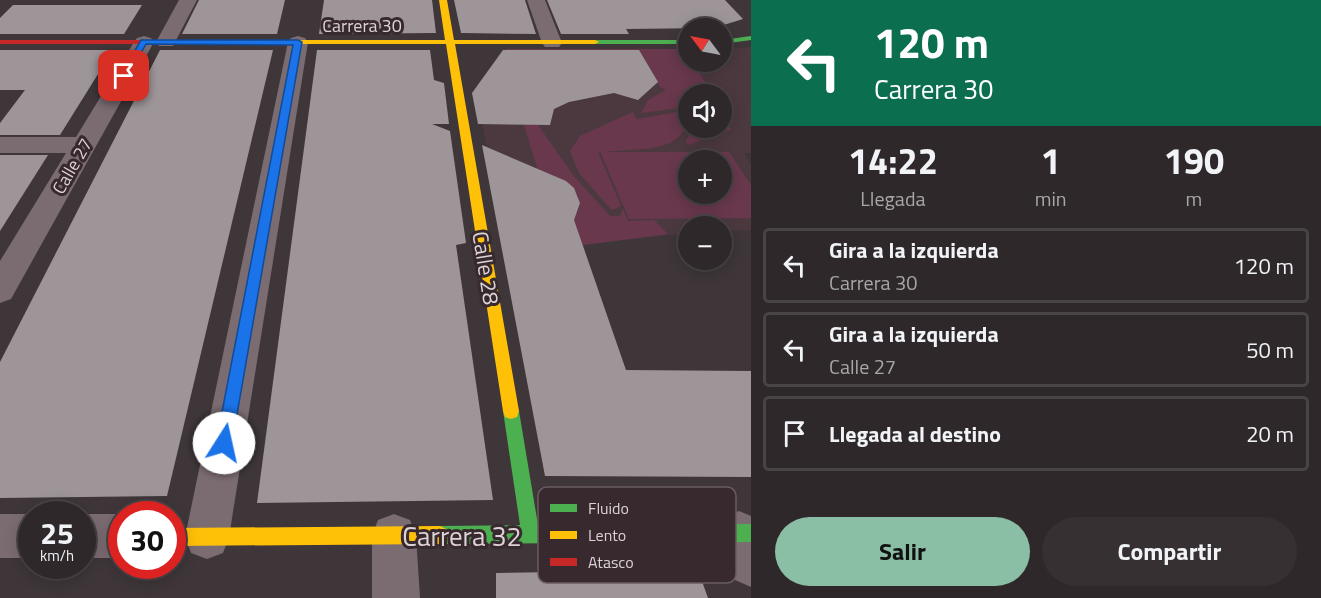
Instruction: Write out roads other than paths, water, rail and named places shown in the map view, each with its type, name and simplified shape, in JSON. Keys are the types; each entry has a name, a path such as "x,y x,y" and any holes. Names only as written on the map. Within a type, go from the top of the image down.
{"street":[{"name":"Calle 27","path":"0,289 84,145 155,42 188,0"},
{"name":"Calle 28","path":"443,0 531,535"},
{"path":"536,0 552,43"},
{"path":"732,41 751,38"},
{"name":"Carrera 30","path":"0,42 678,42"},
{"path":"207,537 298,42"},
{"path":"0,145 84,145"},
{"name":"Carrera 32","path":"186,537 538,535"},
{"path":"0,536 18,536"},
{"path":"394,536 396,598"}]}
